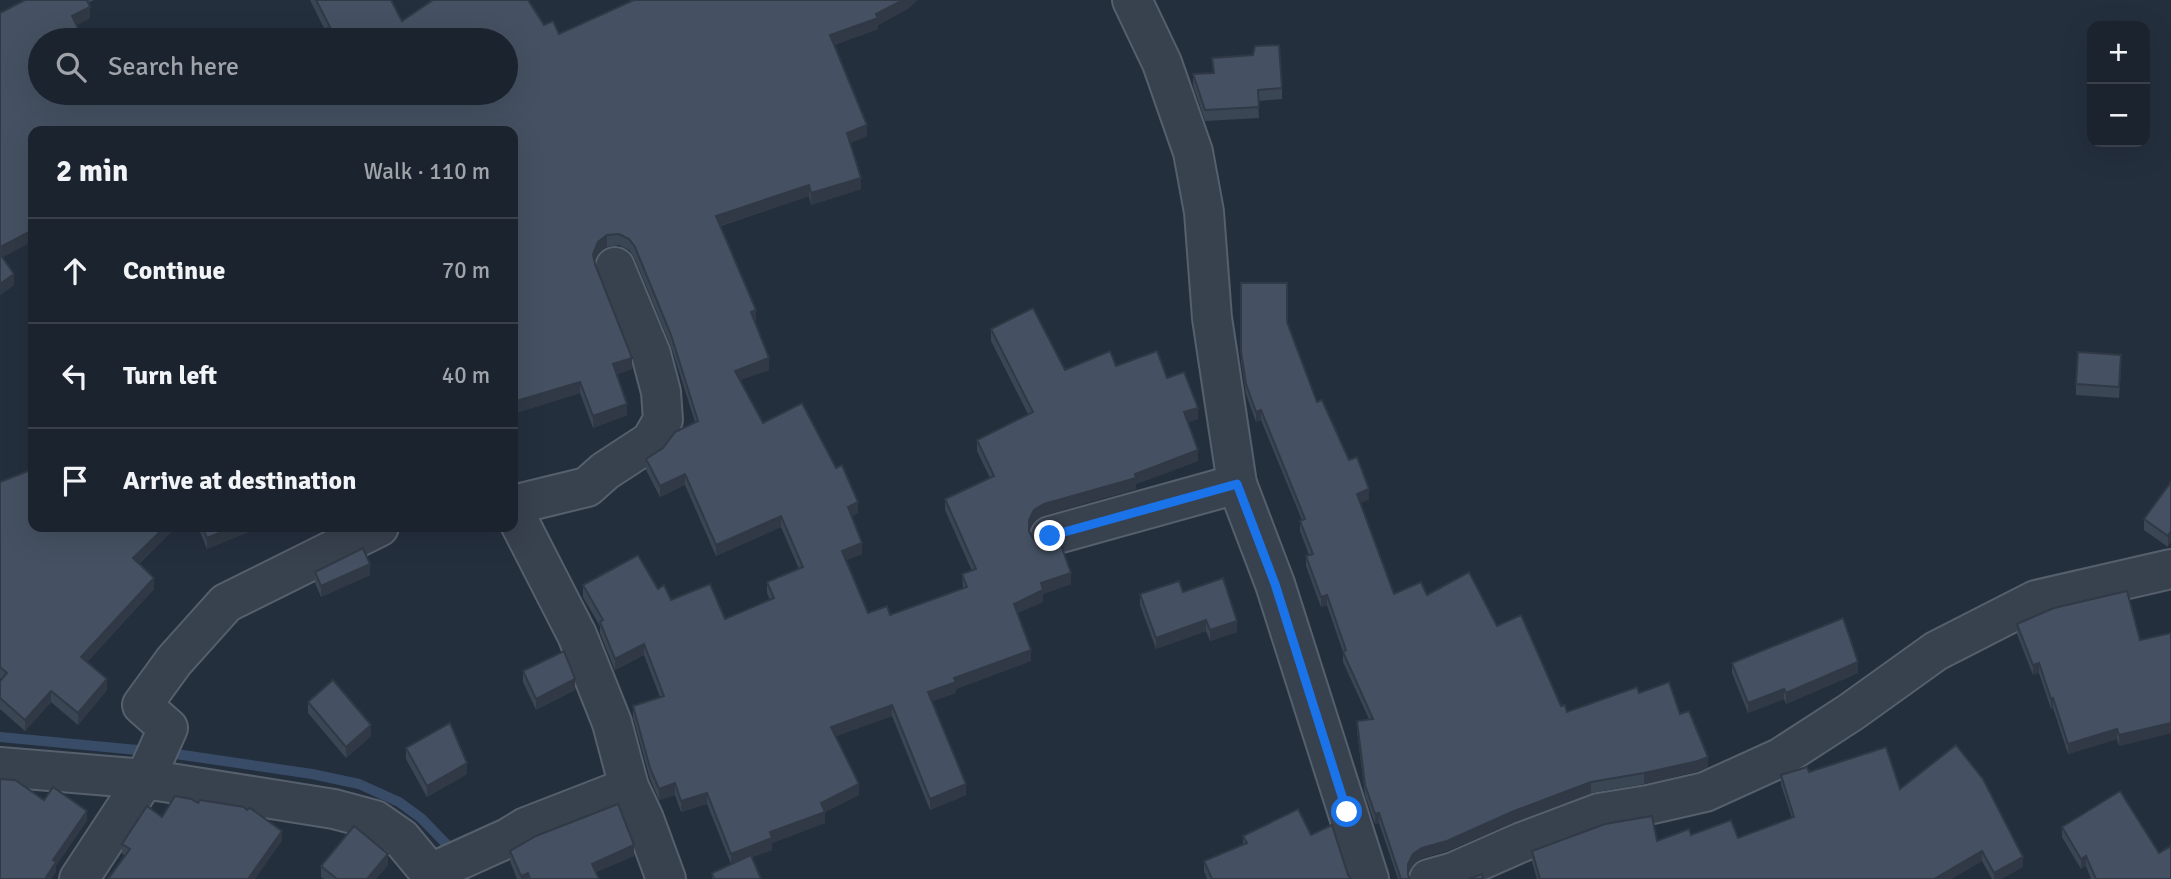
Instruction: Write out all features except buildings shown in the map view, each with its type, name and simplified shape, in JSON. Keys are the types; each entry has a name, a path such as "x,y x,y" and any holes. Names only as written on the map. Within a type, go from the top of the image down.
{"street":[{"path":"1132,0 1162,62 1193,152 1204,212 1212,318 1237,484 1275,584 1369,879"},
{"path":"518,507 587,486 614,464 651,441 663,420 661,392 651,354 615,267"},
{"path":"1050,536 1237,484"},
{"path":"518,518 577,635 611,723 629,787 645,819 666,879"},
{"path":"79,879 146,778 168,728 142,705 174,661 226,603 369,532"},
{"path":"1429,879 1454,872 1522,842 1600,813 1648,806 1705,792 1780,758 1851,712 1936,651 2036,600 2171,569"},
{"path":"0,766 146,778 334,809 375,821 401,838 438,874 526,827 629,787"}],"waterway":[{"path":"0,737 169,753 312,774 359,784 399,802 421,818 456,854"}],"route":[{"path":"1050,536 1237,484 1275,584 1347,812"}]}
